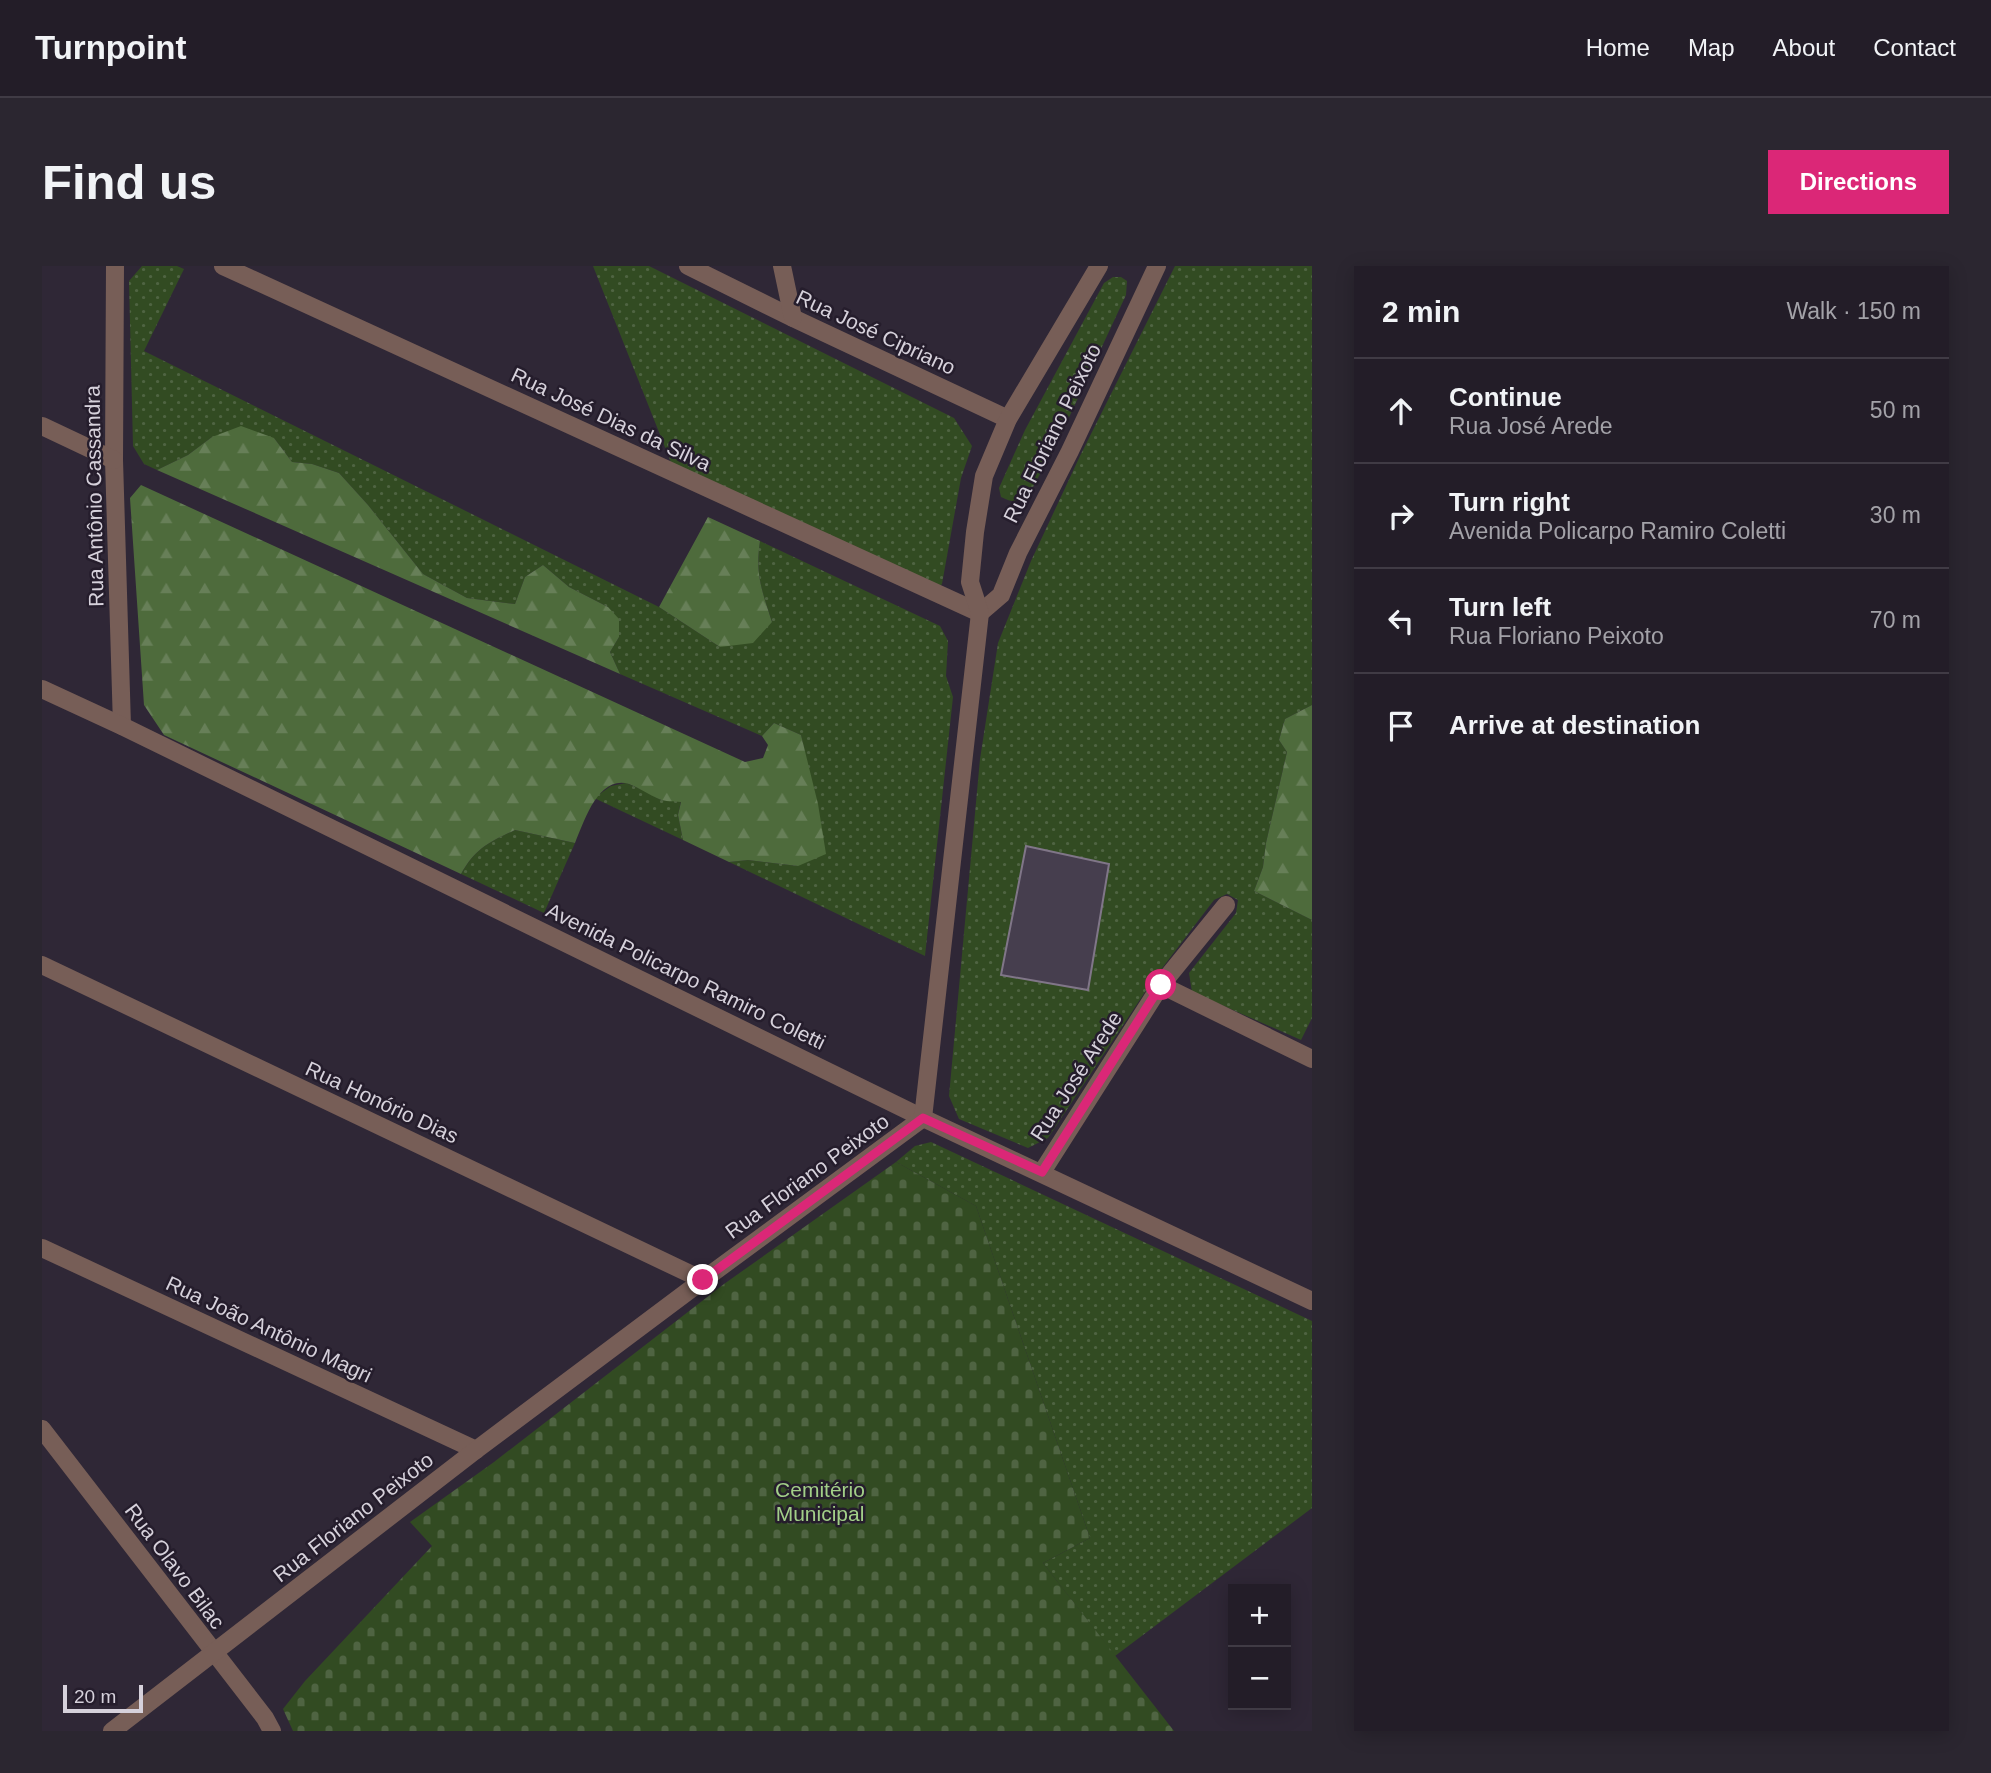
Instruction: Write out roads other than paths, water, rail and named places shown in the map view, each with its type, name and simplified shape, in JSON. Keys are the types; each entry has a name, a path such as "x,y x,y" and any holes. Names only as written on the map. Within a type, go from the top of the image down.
{"street":[{"name":"Rua Antônio Cassandra","path":"115,266 114,460 122,726"},
{"name":"Rua José Dias da Silva","path":"223,266 980,613"},
{"name":"Rua José Cipriano","path":"688,266 1008,419"},
{"path":"782,266 793,318"},
{"name":"Rua Floriano Peixoto","path":"112,1731 476,1450 923,1118 980,613 970,582 984,476 1008,419 1099,266"},
{"name":"Rua Floriano Peixoto","path":"980,613 1001,595 1018,553 1070,451 1157,266"},
{"path":"42,426 114,460"},
{"name":"Avenida Policarpo Ramiro Coletti","path":"42,689 923,1118 1312,1301"},
{"name":"Rua José Arede","path":"1042,1172 1161,985 1226,905"},
{"name":"Rua Honório Dias","path":"42,965 703,1280"},
{"path":"1161,985 1312,1059"},
{"name":"Rua João Antônio Magri","path":"44,1252 476,1450"},
{"name":"Rua Olavo Bilac","path":"42,1429 265,1718 272,1731"}],"park label":[{"name":"Cemitério Municipal","path":"820,1501"}]}
